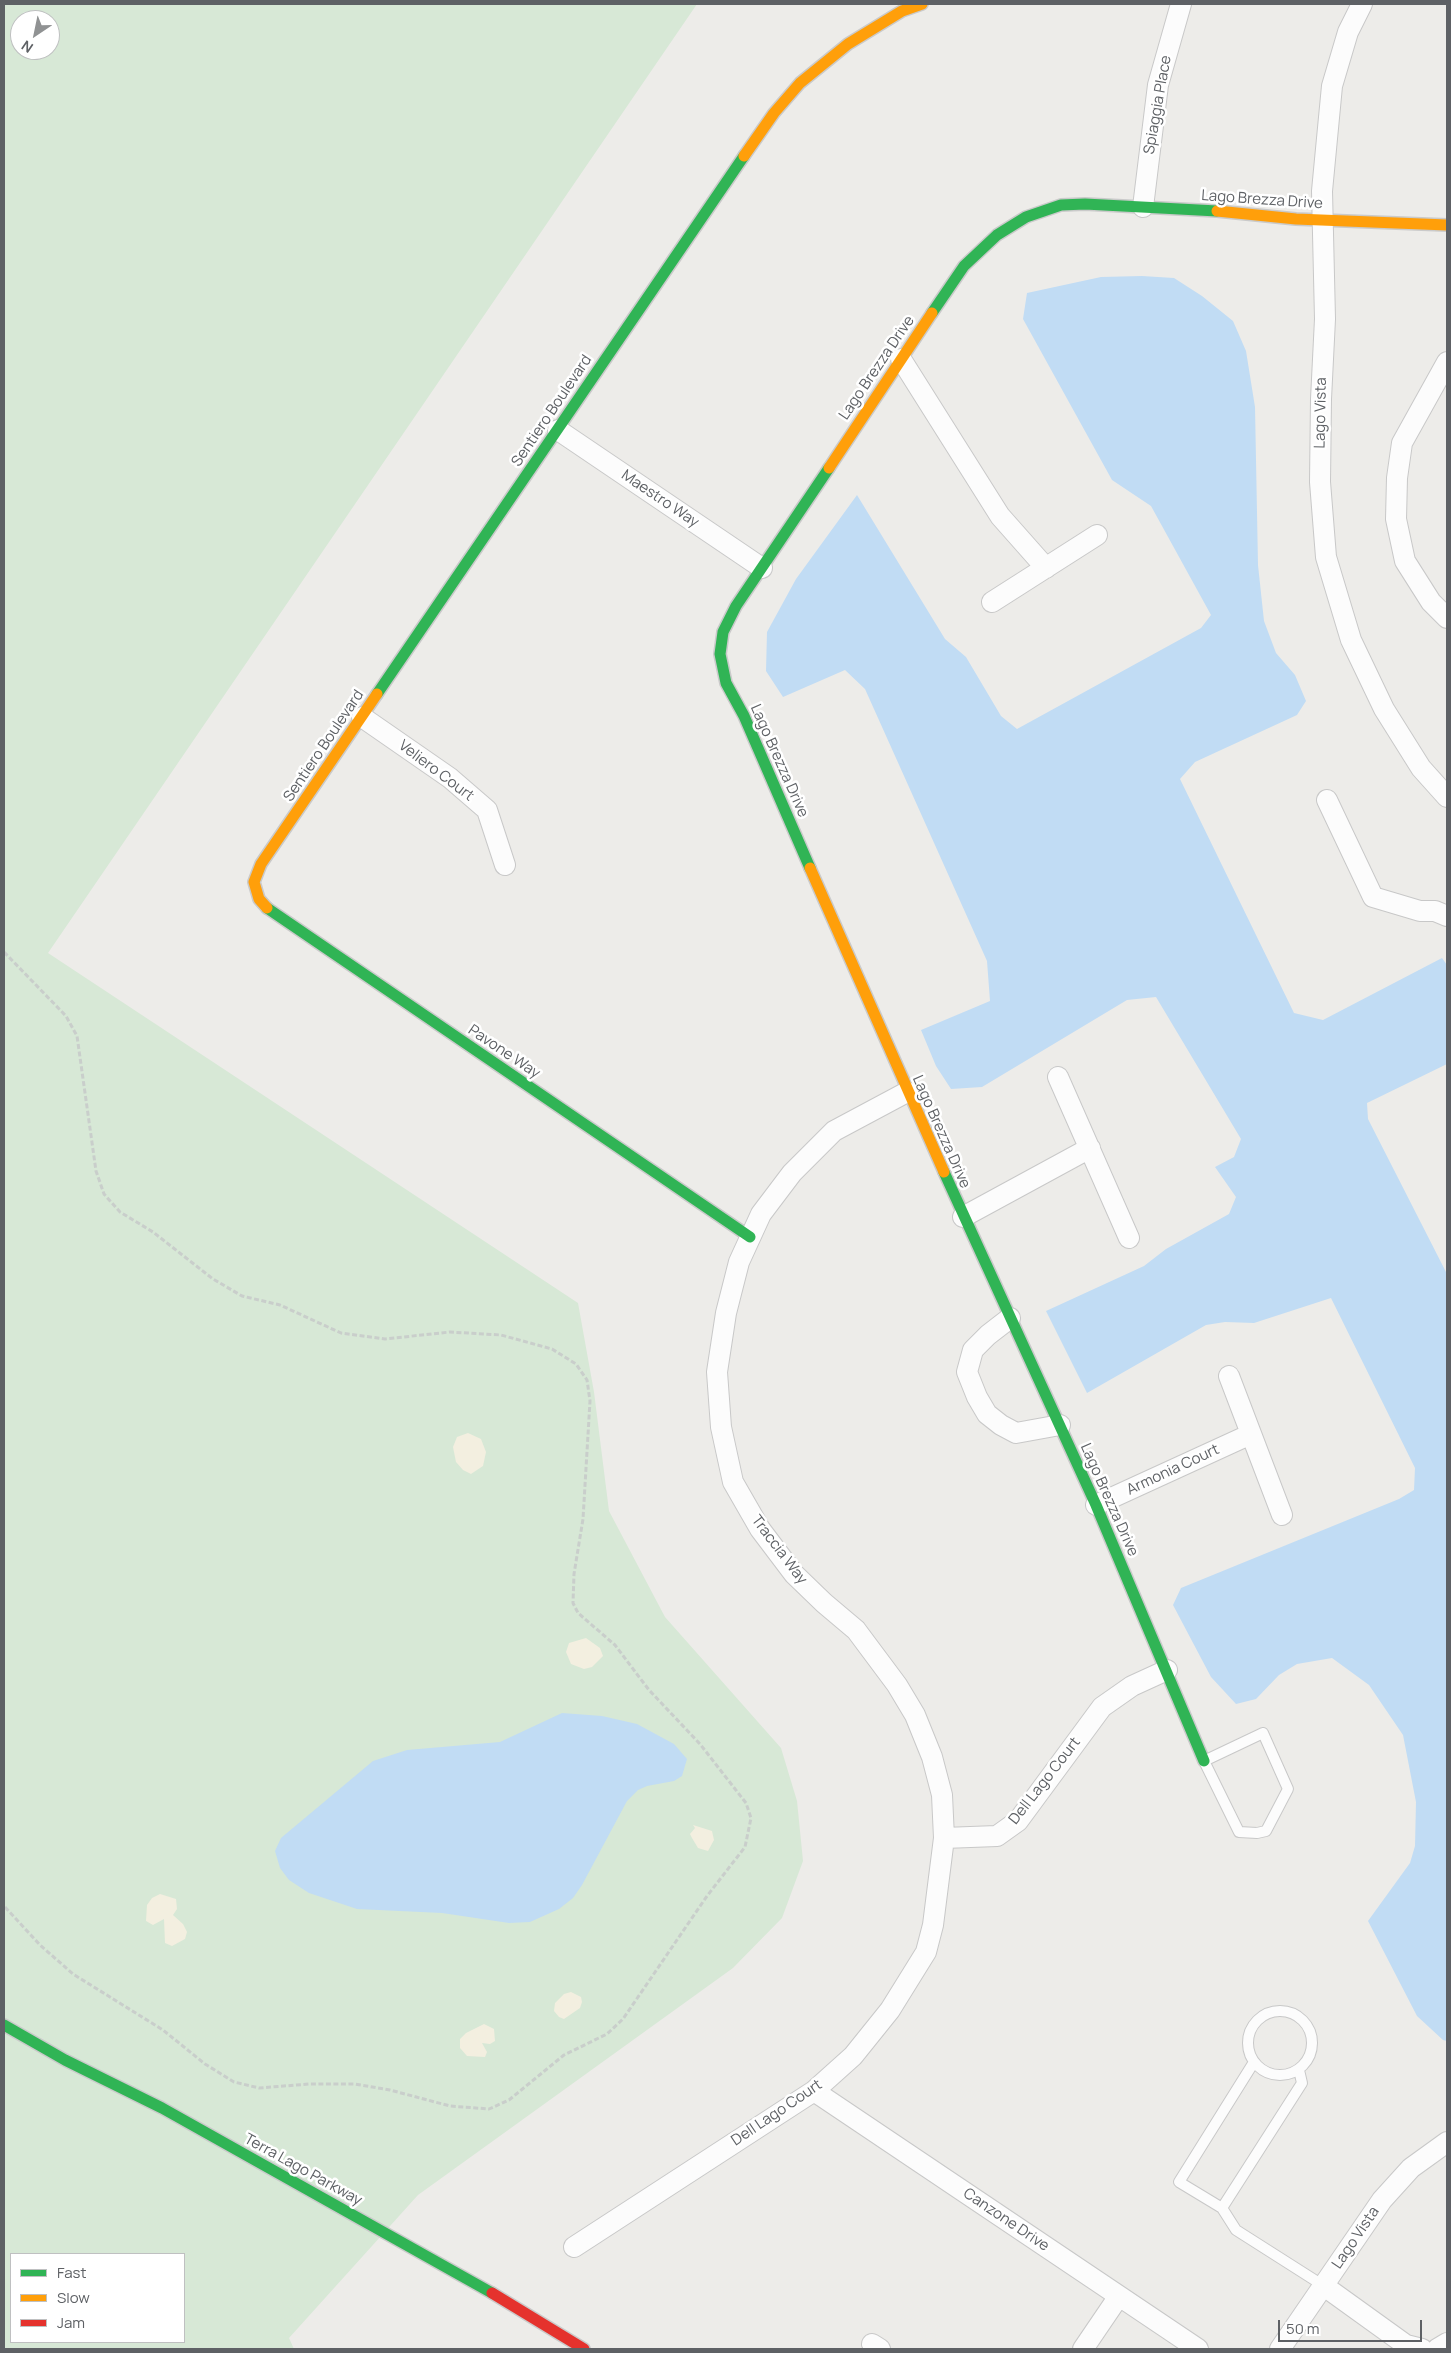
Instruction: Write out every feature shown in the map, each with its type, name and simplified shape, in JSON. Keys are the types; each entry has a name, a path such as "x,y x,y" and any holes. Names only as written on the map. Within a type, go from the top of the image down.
{"street":[{"name":"Sentiero Boulevard","path":"254,882 261,864 774,113 800,83 848,44 902,12 922,4"},
{"name":"Spiaggia Place","path":"1144,207 1158,85 1181,4"},
{"name":"Lago Vista","path":"1362,4 1348,32 1332,86 1322,191 1325,319 1321,399 1320,482 1326,557 1351,640 1384,709 1422,768 1447,797"},
{"name":"Lago Brezza Drive","path":"1204,1761 1096,1505 963,1217 744,716 726,683 720,654 723,632 736,606 964,266 998,235 1026,217 1061,205 1085,204 1447,225"},
{"path":"901,359 1000,516 1046,568"},
{"path":"1447,362 1402,443 1396,478 1396,510 1405,561 1431,602 1447,618"},
{"name":"Maestro Way","path":"558,430 762,568"},
{"path":"992,602 1098,535"},
{"name":"Veliero Court","path":"362,717 450,778 487,810 505,865"},
{"path":"1327,800 1373,897 1420,911 1435,911 1447,916"},
{"name":"Pavone Way","path":"254,882 258,899 272,914 750,1237"},
{"path":"1058,1077 1129,1238"},
{"name":"Traccia Way","path":"907,1092 834,1131 792,1173 761,1214 739,1262 726,1313 717,1372 721,1427 733,1482 760,1529 794,1574 824,1604 856,1630 897,1685 915,1715 932,1757 942,1795 944,1838"},
{"path":"963,1217 1090,1148"},
{"path":"1010,1318 988,1335 973,1350 967,1372 977,1397 988,1414 1001,1425 1016,1433 1032,1432 1060,1425"},
{"path":"1229,1376 1282,1515"},
{"name":"Armonia Court","path":"1096,1505 1251,1434"},
{"name":"Dell Lago Court","path":"574,2247 814,2091 853,2056 872,2036 910,1980 926,1952 933,1925 944,1838 997,1836 1018,1820 1102,1707 1132,1686 1167,1670"},
{"name":"Terra Lago Parkway","path":"4,2025 65,2060 187,2122 511,2304 584,2349"},
{"name":"Canzone Drive","path":"814,2091 1198,2349"},
{"name":"Lago Vista","path":"1280,2349 1382,2200 1411,2168 1447,2142"},
{"path":"1324,2286 1406,2345 1422,2349"},
{"path":"1083,2349 1119,2296"},
{"path":"1437,2349 1447,2343"}],"lane":[{"path":"1263,1733 1288,1789 1266,1831 1257,1833 1239,1832 1204,1761 1263,1733"},
{"path":"1273,2012 1285,2012 1301,2020 1311,2036 1312,2049 1307,2060 1299,2070 1287,2075 1275,2075 1263,2071 1254,2062 1249,2051 1248,2038 1253,2026 1261,2018 1273,2012"},
{"path":"1254,2062 1179,2182 1222,2208 1236,2230 1324,2286"},
{"path":"1222,2208 1302,2083 1299,2070"}],"path":[{"path":"4,952 66,1016 77,1036 96,1171 104,1194 113,1206 165,1241 213,1280 242,1296 280,1305 341,1333 385,1339 450,1332 501,1335 552,1349 576,1364 587,1380 590,1401 583,1519 574,1574 573,1603 578,1613 615,1645 649,1690 700,1744 746,1803 752,1818 745,1847 707,1896 623,2019 607,2034 564,2055 509,2100 488,2109 450,2106 390,2090 355,2084 309,2084 259,2088 234,2082 205,2064 163,2030 73,1974 40,1944 4,1906"}],"green space":[{"path":"4,4 697,4 48,953 578,1303 594,1392 609,1511 665,1617 781,1748 797,1801 803,1861 782,1918 733,1968 418,2195 289,2338 294,2349 4,2349"}],"sand":[{"path":"468,1433 481,1439 486,1452 483,1466 471,1474 463,1470 456,1462 453,1447 457,1437"},
{"path":"586,1638 600,1648 603,1656 592,1667 584,1669 571,1664 566,1652 569,1643"},
{"path":"693,1825 712,1831 714,1840 708,1851 698,1848 692,1838 690,1834 695,1828"},
{"path":"160,1894 176,1899 177,1909 173,1915 183,1924 187,1932 185,1939 172,1946 165,1943 164,1919 153,1925 146,1921 147,1905 152,1898"},
{"path":"571,1992 581,1997 582,2002 580,2008 564,2019 559,2017 554,2011 555,2003 564,1994"},
{"path":"484,2024 494,2029 495,2041 490,2044 482,2043 487,2052 485,2057 467,2056 460,2048 460,2039 466,2033"}],"water":[{"path":"1142,276 1174,278 1202,296 1233,321 1246,351 1255,407 1258,565 1264,621 1276,653 1295,675 1306,701 1297,715 1195,762 1180,779 1294,1013 1323,1020 1442,958 1447,965 1447,1064 1367,1103 1368,1119 1447,1274 1447,2041 1443,2040 1417,2016 1368,1921 1410,1863 1415,1846 1416,1802 1403,1735 1369,1685 1332,1658 1297,1664 1279,1675 1256,1699 1236,1704 1211,1677 1173,1605 1181,1588 1399,1499 1414,1490 1415,1468 1331,1298 1254,1323 1225,1322 1206,1325 1087,1393 1046,1311 1144,1266 1166,1249 1229,1214 1236,1197 1215,1167 1234,1157 1241,1139 1156,997 1127,1000 982,1087 951,1089 936,1066 921,1030 990,1001 987,961 865,689 845,670 783,697 766,671 767,632 796,579 857,495 945,639 966,657 1001,716 1017,729 1201,628 1211,615 1151,506 1112,480 1023,319 1027,293 1101,277"},
{"path":"562,1713 602,1716 637,1724 674,1744 687,1759 682,1776 674,1781 647,1786 638,1790 627,1801 582,1885 573,1898 559,1909 530,1922 509,1923 442,1913 357,1909 309,1893 289,1880 280,1868 275,1851 281,1838 373,1761 407,1750 500,1742"}],"traffic: fast":[{"path":"377,694 744,156"},
{"path":"932,313 964,266 997,235 1026,217 1061,205 1085,204 1217,211"},
{"path":"810,868 744,716 726,683 720,654 723,632 736,606 829,468"},
{"path":"267,908 750,1237"},
{"path":"944,1172 1096,1505 1204,1761"},
{"path":"4,2025 65,2060 162,2108 492,2293"}],"traffic: slow":[{"path":"744,156 774,113 800,83 848,44 902,11 922,4"},
{"path":"1217,211 1296,219 1447,225"},
{"path":"829,468 932,313"},
{"path":"267,908 259,899 254,882 261,864 377,694"},
{"path":"810,868 944,1172"}],"traffic: jam":[{"path":"492,2293 584,2349"}]}
